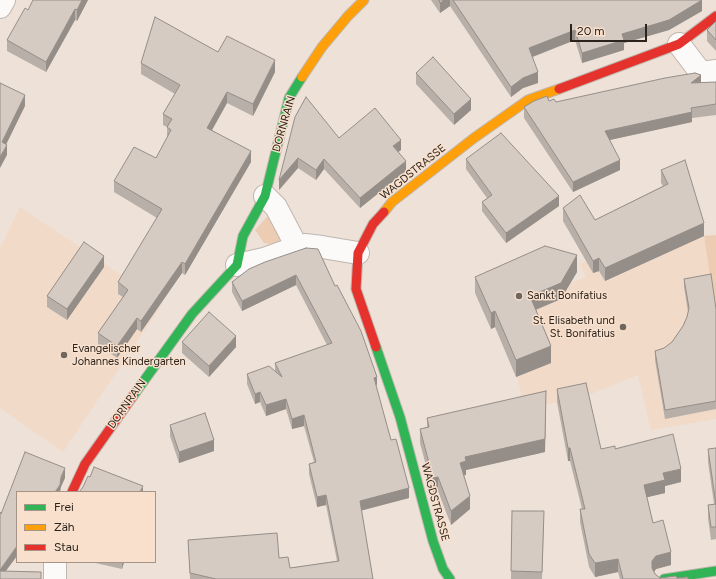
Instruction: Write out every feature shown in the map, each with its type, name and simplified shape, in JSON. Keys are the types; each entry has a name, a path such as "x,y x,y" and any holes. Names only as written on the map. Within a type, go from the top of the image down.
{"street":[{"path":"0,8 4,0"},
{"name":"DORNRAIN","path":"72,491 85,464 192,314 237,265 243,236 265,196 289,98 322,47 348,16 364,0"},
{"name":"WAGDSTRASSE","path":"450,579 442,569 433,541 400,417 356,289 358,253 373,224 392,202 474,138 528,100 679,44 716,16"},
{"path":"679,44 701,73 716,72"},
{"path":"265,196 276,207 297,247"},
{"path":"237,265 264,259 297,247 306,246 358,253"},
{"path":"55,579 56,563"},
{"path":"664,579 716,571"}],"shaded area":[{"name":"Evangelischer Johannes Kindergarten","path":"20,207 163,303 63,452 0,408 0,248"},
{"path":"267,217 273,220 283,239 279,242 270,244 264,243 255,230"},
{"path":"716,235 716,316 704,236"},
{"name":"St. Elisabeth und St. Bonifatius","path":"704,236 716,316 716,419 651,430 638,375 586,396 525,409 517,377 551,362 525,315 561,299 570,283 586,277 580,264 592,258 606,281"}],"building":[{"path":"33,0 82,0 77,10 75,9 46,62 7,40 25,8 28,10"},
{"path":"453,0 702,0 669,20 622,34 624,40 582,53 575,30 529,48 538,72 523,78 511,87"},
{"path":"155,17 218,52 227,36 275,60 253,104 227,92 207,128 251,151 185,264 182,262 141,321 137,318 117,346 98,333 128,290 118,282 162,209 114,181 134,147 156,158 171,130 167,127 172,119 163,114 180,85 141,63"},
{"path":"716,21 716,40 707,30"},
{"path":"433,57 471,99 454,114 416,73"},
{"path":"695,73 701,75 691,83 716,82 716,104 691,108 692,112 605,131 620,160 573,182 524,107 547,96 549,101 554,99 556,102 665,78"},
{"path":"0,83 25,95 2,142 7,145 0,157"},
{"path":"306,97 339,138 375,108 401,140 393,146 406,161 360,198 324,159 316,170 298,158 279,180 295,117"},
{"path":"501,133 559,196 506,233 482,202 492,195 466,159"},
{"path":"685,160 704,223 605,268 599,258 593,261 563,208 580,195 595,220 668,184 661,170"},
{"path":"84,242 104,256 67,309 47,296"},
{"path":"545,246 577,255 561,283 530,296 551,346 516,360 495,311 491,313 475,277"},
{"path":"306,248 318,249 335,286 337,285 361,331 377,377 374,378 391,440 396,439 409,488 360,501 373,579 216,579 190,573 188,540 277,533 279,558 288,557 290,568 339,561 326,495 317,497 309,464 316,462 304,415 292,419 286,399 266,405 260,392 255,394 247,374 269,366 282,377 275,363 332,343 296,275 242,301 232,282 249,269"},
{"path":"711,274 716,309 716,401 665,410 655,351 664,348 672,342 683,326 687,317 689,308 684,279"},
{"path":"209,312 236,336 209,366 182,342"},
{"path":"586,383 601,449 615,446 615,449 673,434 681,469 663,473 665,480 644,485 653,523 663,520 671,552 656,556 652,561 652,568 655,574 660,578 676,576 677,578 688,577 688,579 623,579 618,559 595,563 589,554 580,509 585,509 570,448 568,448 557,389"},
{"path":"546,391 545,439 465,457 466,461 460,463 470,496 451,511 438,477 433,478 420,429 429,427 427,418"},
{"path":"205,413 214,440 179,452 170,425"},
{"path":"716,448 716,504 708,449"},
{"path":"25,452 65,468 61,477 60,485 56,491 16,491 16,547 0,570 0,512 1,514"},
{"path":"94,467 143,486 140,491 80,491 88,476 90,477"},
{"path":"716,504 716,527 711,527 708,505"},
{"path":"512,511 544,511 542,572 511,571"},
{"path":"0,571 41,572 41,579 0,579"}],"traffic: fast":[{"path":"133,396 192,314 237,265 243,236 265,196 289,98 302,77"},
{"path":"376,347 400,417 433,541 443,569 450,579"},
{"path":"664,579 716,571"}],"traffic: slow":[{"path":"302,77 322,47 348,16 364,0"},
{"path":"384,212 392,202 474,138 528,100 559,89"}],"traffic: jam":[{"path":"559,89 679,44 716,16"},
{"path":"376,347 356,289 358,253 373,224 384,212"},
{"path":"72,491 85,464 133,396"}],"place":[{"name":"Sankt Bonifatius","path":"519,296"},
{"name":"St. Elisabeth und St. Bonifatius","path":"623,327"},
{"name":"Evangelischer Johannes Kindergarten","path":"64,355"}]}
